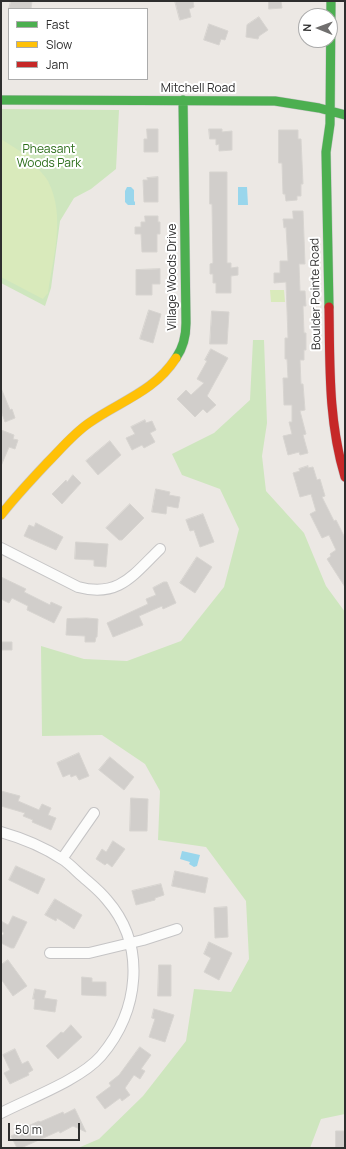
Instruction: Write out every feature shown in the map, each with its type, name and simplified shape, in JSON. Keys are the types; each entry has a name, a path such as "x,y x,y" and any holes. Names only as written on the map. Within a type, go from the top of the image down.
{"street":[{"name":"Boulder Pointe Road","path":"331,1 330,124 326,152 330,394 332,422 345,477"},
{"name":"Mitchell Road","path":"1,100 275,101 306,104 345,115"},
{"name":"Village Woods Drive","path":"1,515 18,492 75,434 90,422 160,381 180,352 185,335 186,316 184,100"},
{"path":"1,548 78,587 100,591 113,588 125,582 160,549"},
{"path":"62,859 94,813"},
{"path":"1,832 22,839 62,859 108,900 130,943 133,954 134,975 131,998 125,1018 114,1038 100,1056 85,1070 66,1081 1,1113"},
{"path":"50,953 89,953 177,929"}],"green space":[{"name":"Pheasant Woods Park","path":"1,109 119,110 116,169 91,189 74,198 60,221 51,288 45,306 1,283"},
{"path":"1,139 23,153 31,154 30,160 46,178 53,194 56,208 57,237 48,293 43,299 1,277"},
{"path":"270,290 284,290 285,302 271,302"},
{"path":"253,340 264,340 267,423 262,456 266,491 304,533 326,586 345,612 345,1114 321,1119 310,1148 78,1148 99,1139 143,1096 186,1041 194,989 231,992 249,959 246,901 206,847 158,840 160,791 145,764 102,735 42,736 41,646 84,659 127,661 181,641 224,587 239,529 220,489 182,475 172,454 214,433 250,400"}],"water":[{"path":"127,187 131,187 134,190 135,205 128,205 125,202 125,191"},
{"path":"238,187 247,187 248,205 238,205"},
{"path":"182,851 200,855 197,866 194,867 189,864 190,862 180,859"}],"building":[{"path":"11,1 32,1 31,8 9,8"},
{"path":"175,1 193,1 194,7 189,9 191,17 180,20"},
{"path":"269,1 281,1 282,8 269,9"},
{"path":"259,17 268,30 259,36 258,39 246,37 247,25"},
{"path":"209,24 228,31 225,40 221,39 219,45 204,40"},
{"path":"147,129 158,129 158,152 144,152 144,139 147,139"},
{"path":"209,129 222,129 222,132 232,131 232,150 219,151 219,144 216,145 216,139 210,139"},
{"path":"279,130 298,130 298,139 301,139 303,184 301,184 301,196 297,196 297,200 286,201 285,194 283,194 282,163 279,163"},
{"path":"210,172 227,172 227,263 231,263 231,268 238,267 238,275 231,276 231,293 216,293 216,283 213,283 213,274 210,274 210,264 213,263"},
{"path":"158,177 158,202 144,202 143,180"},
{"path":"293,211 303,211 305,264 299,264 300,291 305,291 306,306 303,306 306,350 304,350 304,360 300,360 301,384 303,384 305,410 300,411 306,434 303,435 308,453 300,455 299,452 288,455 283,436 292,434 289,422 292,422 292,405 284,405 283,378 288,378 287,359 285,359 285,338 288,338 286,282 274,283 274,273 280,273 280,261 288,261 286,227 284,228 283,219 293,219"},
{"path":"145,216 158,216 158,222 160,222 160,234 157,234 157,252 142,252 141,234 135,234 135,227 141,227 141,222 145,222"},
{"path":"160,269 160,284 152,284 152,295 136,295 136,270"},
{"path":"149,310 161,314 153,343 140,339"},
{"path":"212,311 229,312 227,344 210,344"},
{"path":"211,349 228,358 207,396 216,405 207,413 203,409 195,417 177,399 186,390 191,395 204,383 197,379 207,361 205,360"},
{"path":"1,388 15,418 5,422 1,411"},
{"path":"145,420 146,423 152,421 156,430 150,433 155,442 144,448 142,445 132,450 126,438 135,434 131,427"},
{"path":"1,430 14,435 13,439 18,440 15,449 9,447 1,466"},
{"path":"110,441 121,455 98,475 86,461"},
{"path":"308,466 308,468 313,467 317,480 320,479 325,496 322,497 334,521 336,520 345,538 345,587 327,559 331,556 330,554 336,550 329,535 322,538 310,514 316,511 311,494 300,497 293,473"},
{"path":"73,475 81,483 62,504 52,494"},
{"path":"156,489 170,492 169,495 180,497 178,508 167,506 166,514 152,512"},
{"path":"130,504 144,518 122,540 119,540 106,528"},
{"path":"203,514 214,542 200,547 194,530 190,531 186,520"},
{"path":"36,523 63,537 56,550 24,536 29,525 34,527"},
{"path":"76,542 108,544 106,567 94,566 94,560 75,559"},
{"path":"197,557 212,567 195,593 180,583"},
{"path":"1,577 26,589 24,592 50,605 51,602 62,607 54,623 27,610 28,606 12,598 9,603 1,599"},
{"path":"167,582 176,603 163,609 162,606 139,616 143,625 113,637 107,623 148,604 146,599 156,595 153,588"},
{"path":"67,619 98,619 97,637 95,642 85,642 85,636 66,635"},
{"path":"1,642 12,642 12,650 1,650"},
{"path":"79,753 89,776 79,780 76,775 71,777 70,774 63,777 57,763"},
{"path":"110,757 134,777 124,790 99,770"},
{"path":"1,791 20,796 18,801 39,810 42,804 51,808 48,815 56,818 51,830 32,822 33,820 23,816 25,813 1,806"},
{"path":"131,798 148,799 147,831 130,831"},
{"path":"113,841 125,849 112,867 107,863 105,865 96,859 102,849 106,852"},
{"path":"16,866 45,879 38,894 9,880"},
{"path":"175,871 208,878 205,893 172,886"},
{"path":"161,884 164,895 155,898 155,900 136,905 132,891"},
{"path":"55,899 82,915 74,929 57,918 56,921 45,915"},
{"path":"227,907 228,937 215,938 214,908"},
{"path":"13,916 27,922 14,948 11,948 1,943 1,938 4,933 1,931 1,921 8,925"},
{"path":"209,942 232,953 219,980 204,972 211,958 204,954"},
{"path":"8,960 27,986 13,996 1,979 1,965"},
{"path":"159,965 171,965 171,996 158,996"},
{"path":"82,977 92,978 92,982 106,982 106,996 82,995"},
{"path":"35,989 46,991 44,998 57,1000 55,1012 34,1009 35,999 33,999"},
{"path":"154,1009 174,1015 165,1042 149,1037 155,1019 152,1018"},
{"path":"71,1025 82,1037 58,1059 46,1046"},
{"path":"140,1047 151,1055 141,1069 145,1071 140,1079 134,1075 125,1088 130,1095 122,1101 120,1098 105,1109 96,1097 111,1086 109,1083 119,1075"},
{"path":"15,1049 22,1064 28,1061 33,1070 28,1073 29,1075 10,1084 4,1073 10,1070 3,1055"},
{"path":"75,1109 86,1132 73,1126 60,1133 59,1131 21,1148 17,1148 11,1136 29,1128 28,1126 39,1121 40,1122 63,1112 64,1114"},
{"path":"336,1131 345,1131 345,1148 336,1148"}],"traffic: fast":[{"path":"329,307 326,152 330,124 331,1"},
{"path":"1,100 275,101 319,108 345,115"},
{"path":"176,358 184,341 186,323 183,100"}],"traffic: slow":[{"path":"1,515 29,482 78,432 101,415 147,388 167,370 176,358"}],"traffic: jam":[{"path":"329,307 330,371 333,414 335,435 345,477"}]}
